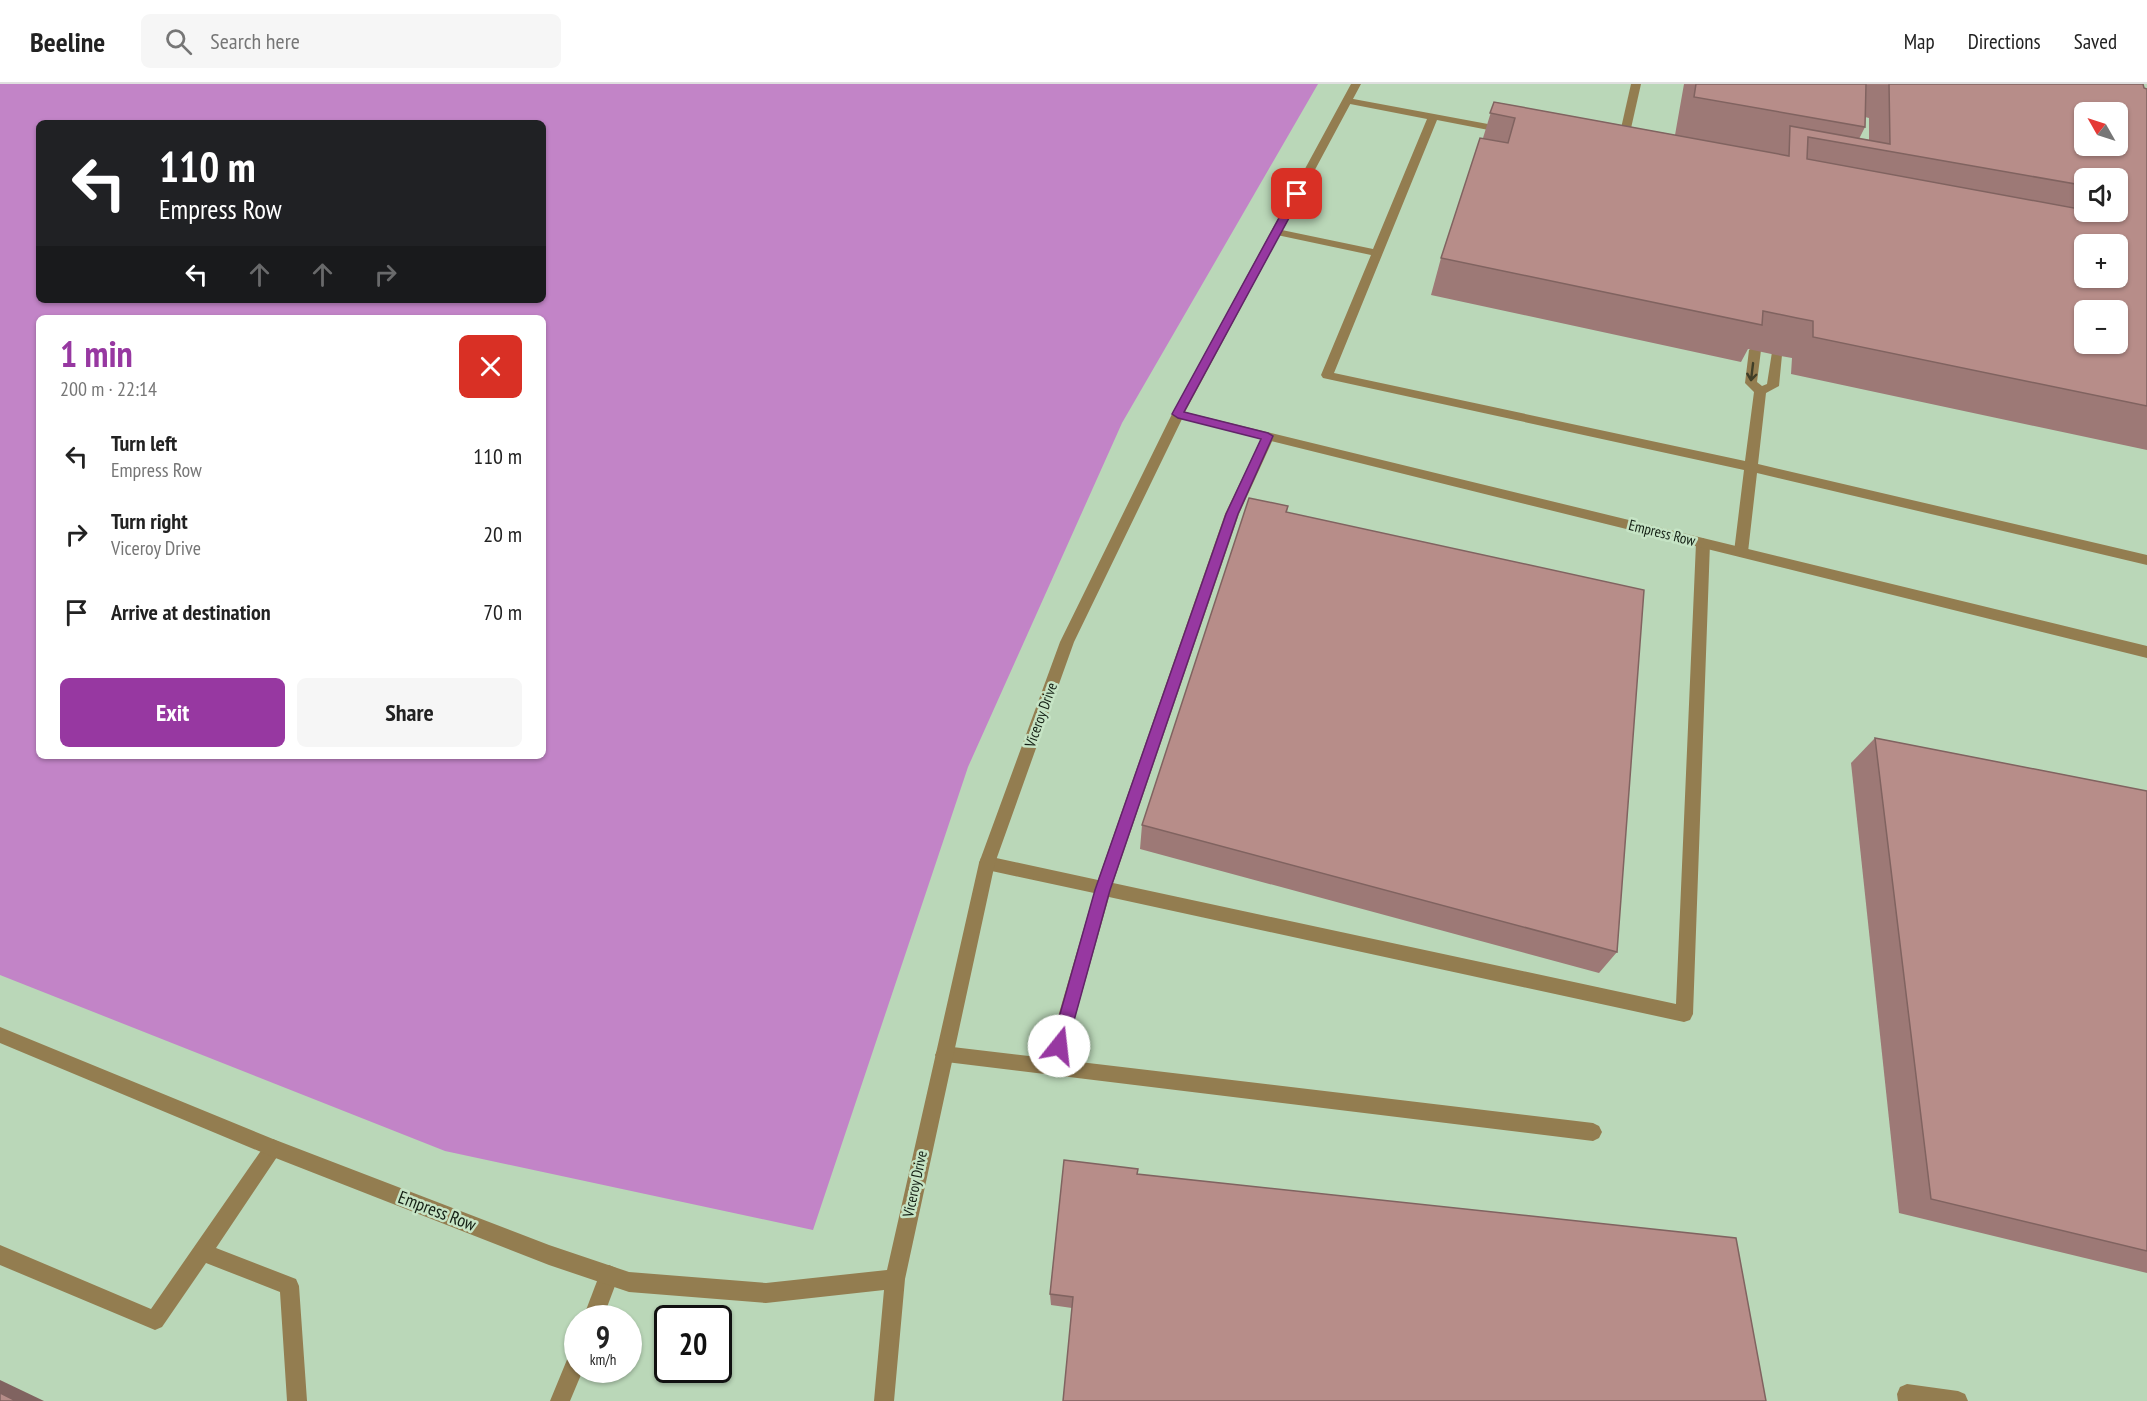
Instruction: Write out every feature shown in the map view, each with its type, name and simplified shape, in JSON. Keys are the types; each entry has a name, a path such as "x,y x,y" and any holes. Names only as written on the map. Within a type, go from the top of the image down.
{"street":[{"name":"Viceroy Drive","path":"885,1401 894,1279 987,863 1067,642 1178,414 1356,84"},
{"path":"1609,151 1620,153 1636,84"},
{"path":"1348,101 1518,133"},
{"path":"1433,117 1327,375 1750,466 2147,560"},
{"path":"1277,232 1378,253"},
{"path":"1755,350 1751,383 1760,391"},
{"path":"1760,391 1773,386 1776,355"},
{"path":"1741,552 1760,391"},
{"name":"Empress Row","path":"1178,414 2147,652"},
{"path":"1052,1068 1103,890 1232,514 1268,436"},
{"path":"987,863 1103,890 1684,1014 1702,543"},
{"name":"Empress Row","path":"0,1035 273,1148 629,1282 766,1293 894,1279"},
{"path":"944,1055 1593,1132"},
{"path":"0,1255 155,1320 273,1148"},
{"path":"202,1251 290,1286 297,1401"},
{"path":"598,1305 609,1275"},
{"path":"560,1401 567,1383"},
{"path":"1907,1397 1958,1401"}],"shaded area":[{"path":"0,84 1318,84 1122,423 968,767 813,1230 445,1151 0,975"}],"building":[{"path":"1696,84 1866,84 1865,127 1694,97"},
{"path":"1889,84 2143,84 2147,89 2147,406 1813,337 1813,321 1763,311 1762,325 1441,258 1480,138 1508,143 1515,118 1490,113 1494,102 1789,156 1790,126 1890,144","holes":["1808,137 2074,184 2074,168 2128,168 2128,222 2074,222 2074,208 1807,159"]},
{"path":"1249,498 1288,506 1286,512 1644,590 1617,952 1142,825"},
{"path":"1875,738 2147,791 2147,1251 1931,1199"},
{"path":"1064,1160 1138,1169 1137,1174 1736,1238 1766,1401 1063,1401 1073,1297 1050,1294"},
{"path":"0,1393 16,1401 0,1401"}],"route":[{"path":"1059,1046 1103,890 1232,514 1268,436 1178,414 1297,194"}]}
